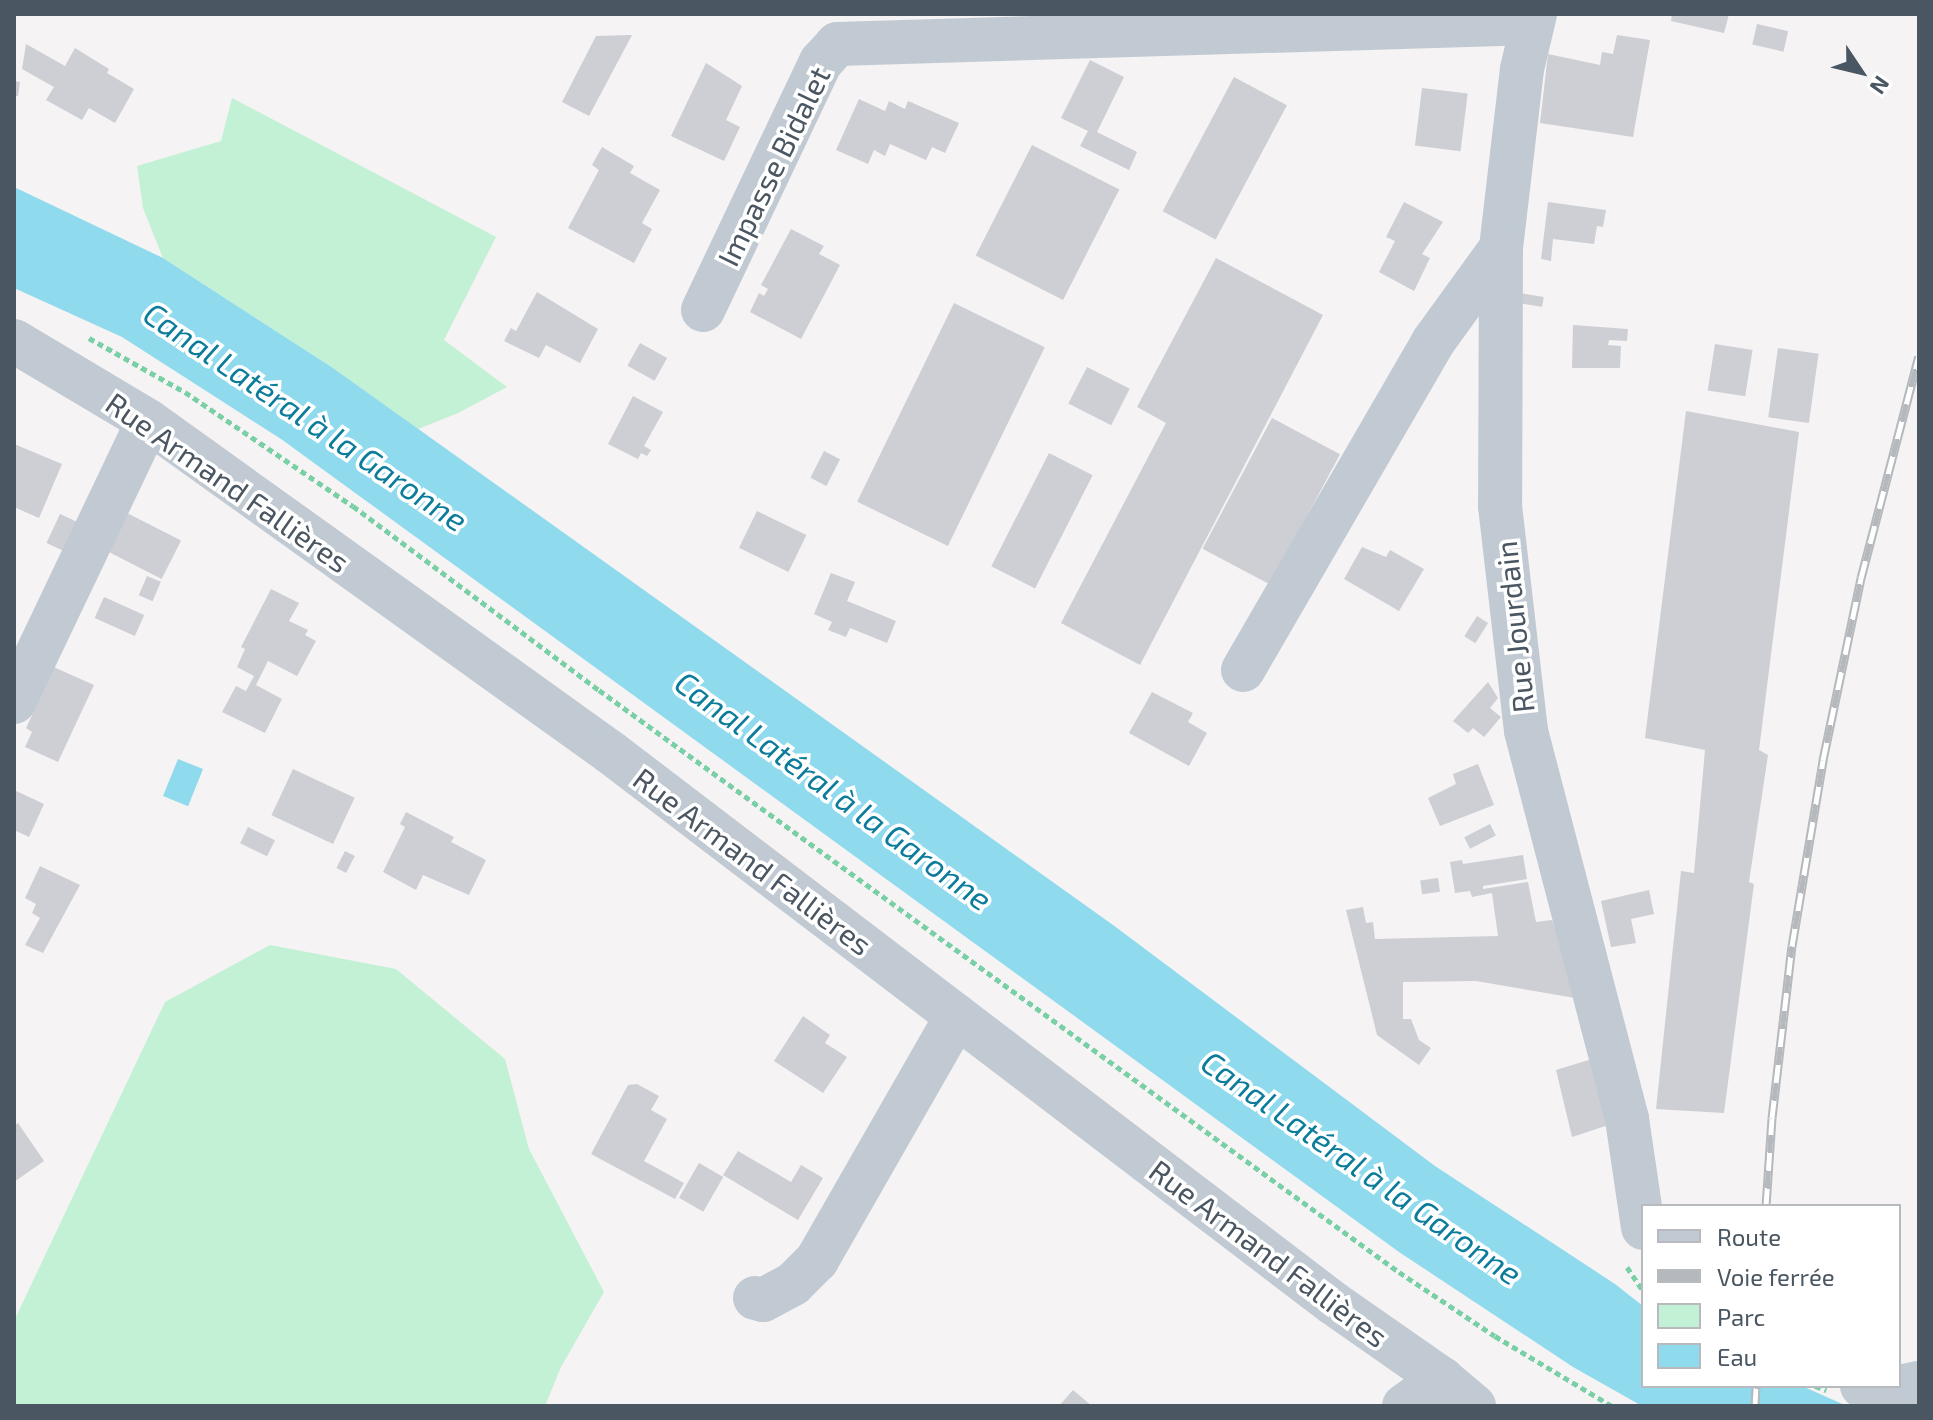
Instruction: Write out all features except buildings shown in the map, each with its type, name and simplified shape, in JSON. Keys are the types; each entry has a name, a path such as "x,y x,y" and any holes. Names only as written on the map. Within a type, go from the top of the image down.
{"street":[{"name":"Rue Jourdain","path":"1533,18 1522,69 1501,248 1500,506 1526,731 1627,1119 1635,1248"},
{"name":"Impasse Bidalet","path":"703,310 821,62 837,44 1533,18"},
{"path":"1243,670 1433,342 1501,248"},
{"name":"Rue Armand Fallières","path":"14,341 148,421 610,752 1333,1303 1458,1392"},
{"path":"14,702 148,421"},
{"path":"755,1298 763,1300 793,1284 817,1260 957,1016"},
{"path":"1874,1388 1895,1388"},
{"path":"1404,1406 1458,1392"}],"path":[{"path":"76,330 185,392 353,506 599,690 1399,1272 1495,1336 1612,1406"},
{"path":"1635,1248 1641,1280"}],"green space":[{"path":"232,98 496,237 444,340 507,387 458,413 418,429 333,368 163,258 143,208 137,166 221,141"},
{"path":"270,945 396,969 505,1059 529,1149 604,1292 561,1367 545,1406 14,1406 14,1321 165,1002"}],"water":[{"name":"Canal Latéral à la Garonne","path":"14,187 163,258 333,368 1113,925 1435,1166 1615,1284 1641,1304 1641,1388 1806,1388 1847,1406 1642,1406 1573,1367 1399,1252 281,439 122,337 14,288"},
{"path":"178,759 203,769 188,806 163,796"}],"railway":[{"path":"1766,1204 1772,1118 1792,946 1823,760 1861,578 1919,356"},
{"path":"1755,1406 1756,1388"}]}
